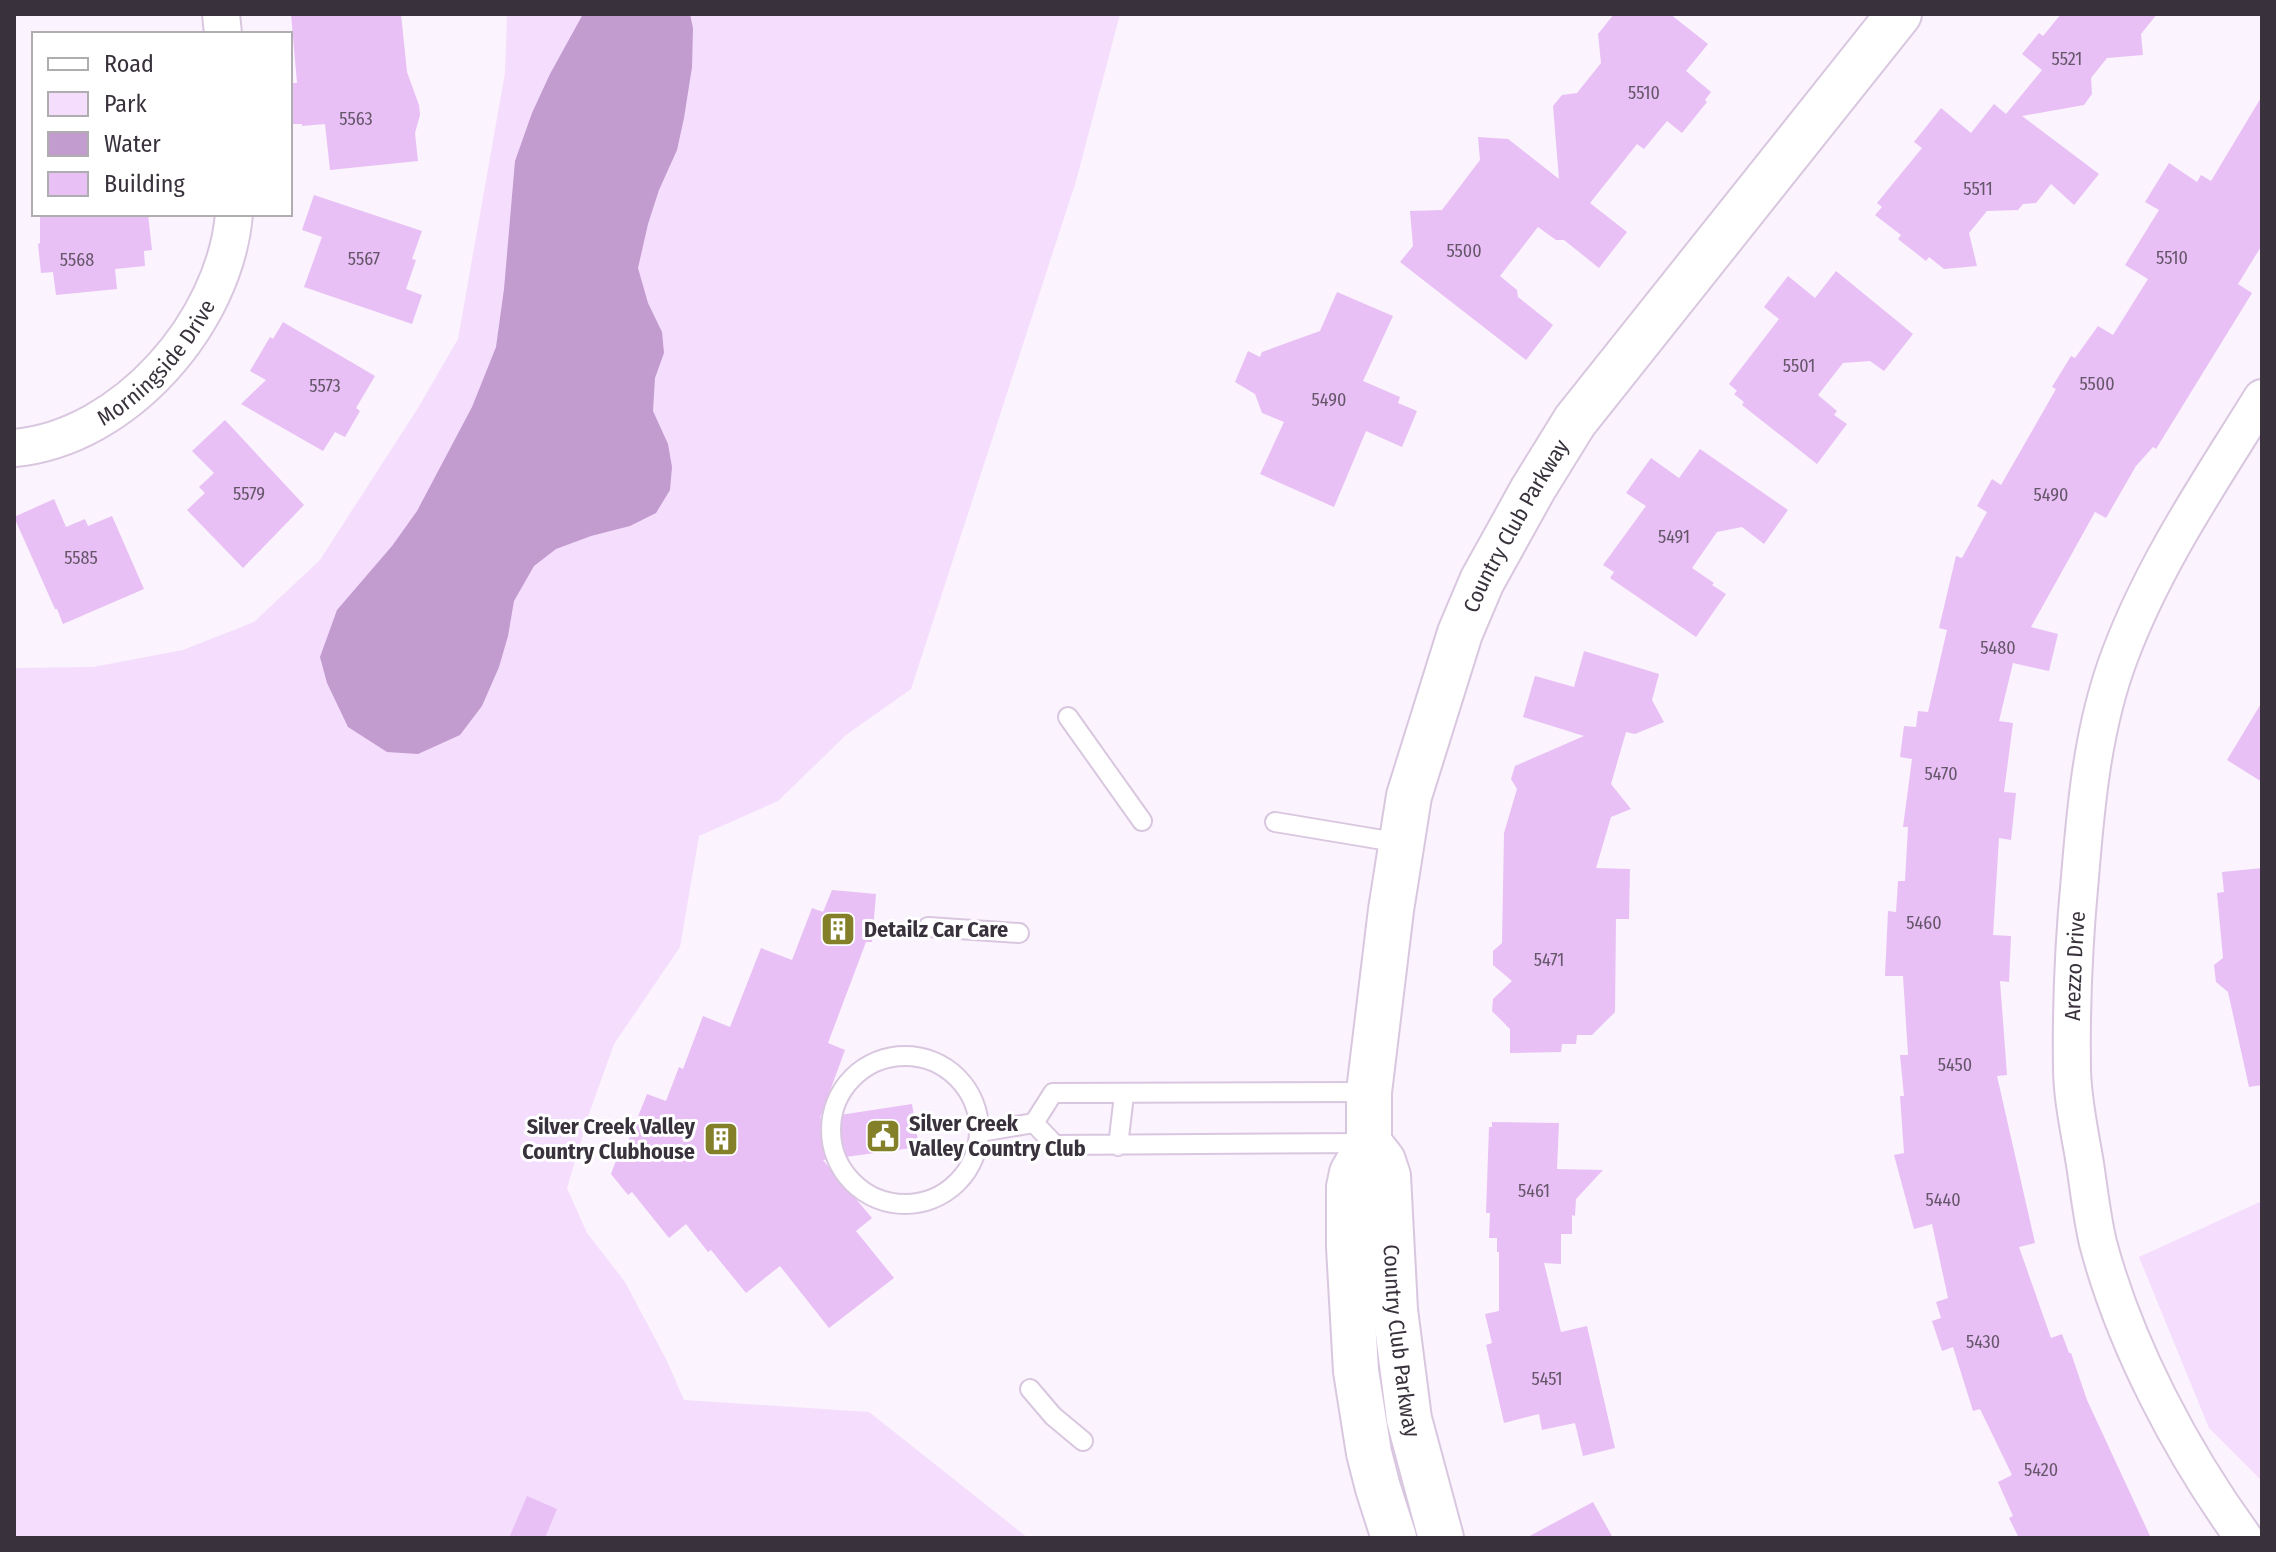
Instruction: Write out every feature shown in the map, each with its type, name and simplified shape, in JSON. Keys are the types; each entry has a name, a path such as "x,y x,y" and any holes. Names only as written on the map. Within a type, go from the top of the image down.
{"street":[{"name":"Country Club Parkway","path":"1392,1533 1362,1416 1352,1316 1349,1187 1352,1173 1369,1143 1369,1092 1391,910 1409,796 1460,633 1482,581 1533,489 1591,399 1899,14"},
{"name":"Morningside Drive","path":"14,448 57,439 101,420 159,373 189,332 210,295 227,254 234,216"},
{"name":"Arezzo Drive","path":"2244,1538 2186,1451 2127,1329 2098,1242 2072,1070 2076,923 2086,802 2098,729 2118,659 2140,603 2166,554 2262,398"},
{"name":"Country Club Parkway","path":"1369,1143 1383,1161 1388,1176 1395,1310 1409,1419 1437,1525"},
{"path":"1392,1533 1437,1525"}],"lane":[{"path":"1068,717 1142,821"},
{"path":"1275,822 1401,843"},
{"path":"928,927 1019,933"},
{"path":"914,1056 936,1062 955,1074 974,1101 980,1132 969,1169 955,1186 935,1199 913,1204 891,1203 870,1195 852,1182 838,1163 832,1141 832,1118 845,1087 870,1064 891,1057 914,1056"},
{"path":"980,1132 1034,1123 1053,1093 1369,1092"},
{"path":"1118,1146 1124,1095"},
{"path":"1034,1123 1055,1145 1369,1143"},
{"path":"1030,1389 1053,1416 1083,1441"}],"green space":[{"path":"507,14 1120,14 1076,181 911,689 846,735 778,801 699,836 680,947 614,1044 567,1188 587,1233 625,1282 684,1400 869,1412 1028,1538 14,1538 14,668 93,667 183,650 254,622 320,560 418,408 458,339 505,73"},
{"path":"2262,1201 2262,1481 2209,1428 2139,1257"}],"water":[{"path":"583,14 690,14 693,28 692,67 677,150 659,190 638,268 648,303 662,332 664,353 655,378 653,411 668,444 672,467 670,490 656,513 630,526 556,549 534,566 514,601 499,667 482,706 460,735 418,754 387,752 348,727 327,683 320,657 337,610 392,546 417,511 472,407 496,347 515,161 550,74"}],"building":[{"path":"291,14 401,14 407,72 419,105 420,115 415,133 418,161 330,170 325,124 293,124 292,83 297,83"},
{"path":"1614,14 1670,14 1708,44 1686,71 1711,92 1705,100 1707,102 1682,133 1667,121 1644,149 1637,144 1590,203 1627,232 1599,268 1564,240 1556,240 1538,227 1500,276 1517,290 1518,297 1553,325 1526,360 1400,262 1413,246 1410,211 1442,210 1480,160 1478,137 1508,139 1559,179 1553,106 1562,95 1577,93 1601,63 1598,34"},
{"path":"2061,14 2157,14 2141,34 2143,55 2107,58 2091,78 2092,94 2084,105 2022,116 2099,174 2074,205 2051,184 2036,203 2023,204 2018,210 1987,211 1969,233 1977,266 1944,269 1929,257 1926,261 1898,239 1901,235 1875,215 1882,207 1877,203 1922,148 1914,142 1941,108 1971,133 1994,104 2006,114 2042,70 2022,54 2039,33 2043,36"},
{"path":"2262,96 2262,245 2238,284 2252,293 2156,449 2153,447 2136,466 2106,518 2095,512 2031,627 2058,634 2049,671 2013,663 1999,721 2013,723 2004,792 2016,793 2011,840 1999,838 1993,935 2011,936 2009,982 2000,981 2007,1075 1997,1076 2035,1243 2019,1247 2051,1338 2062,1334 2087,1400 2151,1538 2019,1538 1998,1482 2012,1475 1980,1409 1973,1411 1953,1347 1942,1351 1932,1321 1941,1318 1936,1302 1948,1298 1932,1224 1914,1229 1894,1155 1904,1153 1900,1055 1908,1055 1903,976 1885,976 1888,911 1896,912 1898,881 1905,881 1908,827 1903,827 1912,759 1900,757 1904,726 1916,727 1918,711 1928,712 1947,630 1939,628 1956,556 1962,558 1987,512 1977,506 1992,479 2001,485 2056,389 2052,387 2071,356 2075,358 2098,326 2113,335 2148,279 2125,265 2159,210 2145,202 2169,163 2197,182 2201,175 2211,181"},
{"path":"314,195 422,231 406,289 422,295 412,324 304,287 322,237 302,230"},
{"path":"40,216 148,216 152,250 144,251 145,266 115,269 117,289 56,295 53,272 41,273"},
{"path":"1836,271 1913,334 1884,371 1870,361 1843,363 1818,395 1837,411 1834,415 1847,424 1817,464 1742,405 1744,402 1734,394 1737,391 1729,384 1779,319 1764,307 1788,276 1815,298"},
{"path":"1337,292 1393,316 1363,381 1400,397 1398,403 1417,411 1402,447 1366,431 1334,507 1260,474 1284,422 1262,413 1255,394 1235,382 1248,351 1260,357 1262,352 1320,331"},
{"path":"283,322 375,376 356,408 360,411 345,437 335,432 323,451 241,404 266,380 250,371 270,337 273,339"},
{"path":"225,420 304,505 243,568 187,510 205,493 199,487 214,473 192,451"},
{"path":"1700,449 1788,510 1764,544 1742,527 1717,532 1692,568 1726,594 1696,637 1610,578 1614,572 1603,565 1646,506 1626,493 1651,458 1679,478"},
{"path":"54,499 66,527 85,519 88,526 112,516 144,589 63,624 14,517"},
{"path":"1584,651 1659,674 1652,700 1664,722 1635,734 1626,732 1611,784 1631,809 1611,817 1596,868 1630,869 1629,919 1616,919 1615,1012 1592,1035 1577,1035 1576,1044 1562,1044 1561,1052 1510,1053 1510,1029 1492,1011 1493,999 1512,981 1493,965 1493,951 1502,943 1504,833 1517,789 1511,779 1515,766 1584,736 1523,717 1535,676 1574,687"},
{"path":"2262,702 2262,782 2227,760"},
{"path":"2262,868 2262,1085 2249,1087 2228,992 2216,982 2214,965 2223,958 2217,893 2224,892 2222,872"},
{"name":"Silver Creek Valley Country Clubhouse","path":"832,890 876,894 872,942 866,942 828,1043 845,1050 820,1118 912,1104 919,1147 823,1160 872,1218 856,1231 894,1278 829,1328 780,1266 746,1293 686,1224 669,1238 632,1192 628,1195 611,1174 621,1147 625,1149 647,1094 666,1101 679,1067 683,1069 703,1016 730,1027 761,948 792,960 812,908 823,912"},
{"path":"1492,1122 1559,1123 1557,1169 1603,1170 1576,1199 1572,1234 1561,1234 1561,1264 1544,1263 1561,1332 1587,1326 1615,1448 1583,1456 1575,1423 1542,1430 1539,1414 1504,1423 1486,1345 1492,1343 1485,1314 1499,1311 1499,1252 1497,1238 1489,1238 1490,1213 1486,1213 1489,1127 1492,1127"},
{"path":"527,1496 557,1509 545,1538 509,1538"},
{"path":"1593,1502 1613,1538 1526,1538"}],"place":[{"name":"Detailz Car Care","path":"838,929"},
{"name":"Silver Creek Valley Country Club","path":"883,1136"},
{"name":"Silver Creek Valley Country Clubhouse","path":"721,1139"}]}
